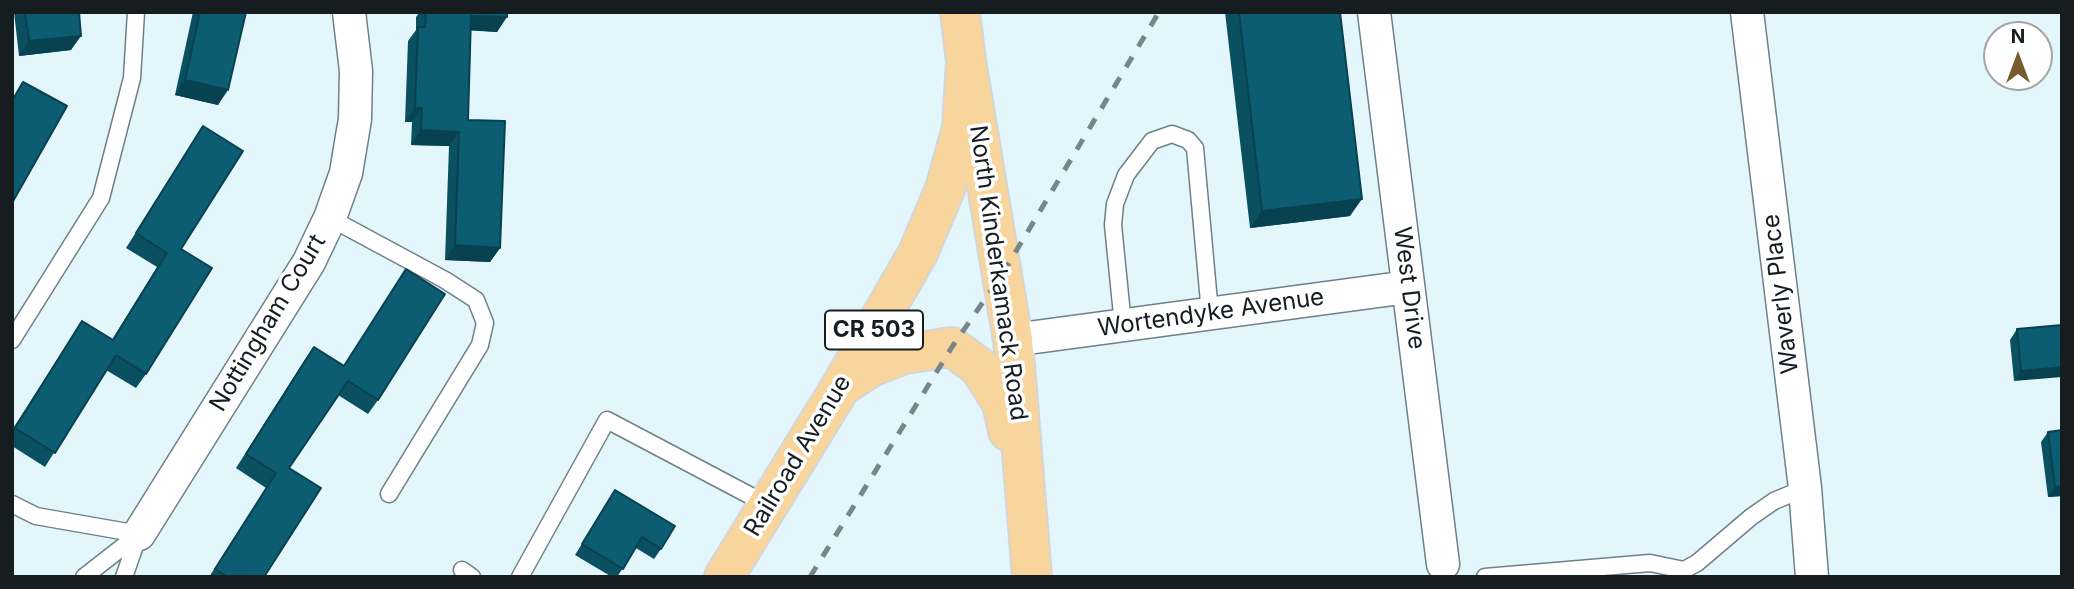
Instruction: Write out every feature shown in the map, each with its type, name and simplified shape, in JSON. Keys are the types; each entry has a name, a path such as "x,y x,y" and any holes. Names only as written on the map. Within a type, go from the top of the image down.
{"main road":[{"name":"North Kinderkamack Road","path":"960,12 965,61 1013,340 1032,577"},
{"name":"Railroad Avenue","path":"724,577 840,388 918,253 945,189 962,128 965,61"},
{"path":"840,388 871,367 904,354 1013,340"},
{"path":"952,347 979,367 1002,403 1030,536"}],"street":[{"name":"Nottingham Court","path":"139,534 309,262 330,219 346,173 355,119 356,71 349,12"},
{"name":"West Drive","path":"1374,12 1443,564"},
{"name":"Waverly Place","path":"1747,12 1805,488 1812,577"},
{"name":"Wortendyke Avenue","path":"1013,340 1408,287"}],"lane":[{"path":"12,340 101,198 132,78 136,12"},
{"path":"1123,325 1112,225 1115,204 1126,175 1152,141 1172,134 1188,140 1195,148 1210,313"},
{"path":"330,219 445,280 476,300 485,323 480,345 389,494"},
{"path":"520,577 607,420 768,505"},
{"path":"1485,577 1650,563 1685,574 1774,500 1805,488"},
{"path":"12,504 36,516 139,534"},
{"path":"84,577 139,534"},
{"path":"124,577 139,534"}],"building":[{"path":"25,12 79,12 81,36 29,41"},
{"path":"200,12 246,12 228,90 185,80"},
{"path":"426,12 507,12 507,17 471,16 468,120 505,121 500,248 455,245 459,132 421,130 422,108 415,108 418,27 425,27"},
{"path":"1239,12 1340,12 1362,199 1262,211"},
{"path":"23,82 67,106 12,203 12,101"},
{"path":"203,126 243,151 181,249 212,268 146,374 116,355 55,453 15,428 82,321 113,340 167,253 136,233"},
{"path":"406,269 445,294 378,400 348,381 289,468 321,488 264,577 228,577 215,569 276,473 246,454 314,347 344,366"},
{"path":"2062,325 2062,367 2021,371 2017,329"},
{"path":"2062,430 2062,486 2055,487 2048,432"},
{"path":"615,490 675,526 661,549 642,537 623,569 582,544"}],"railway":[{"path":"810,577 952,347 1003,273 1159,12"}]}
